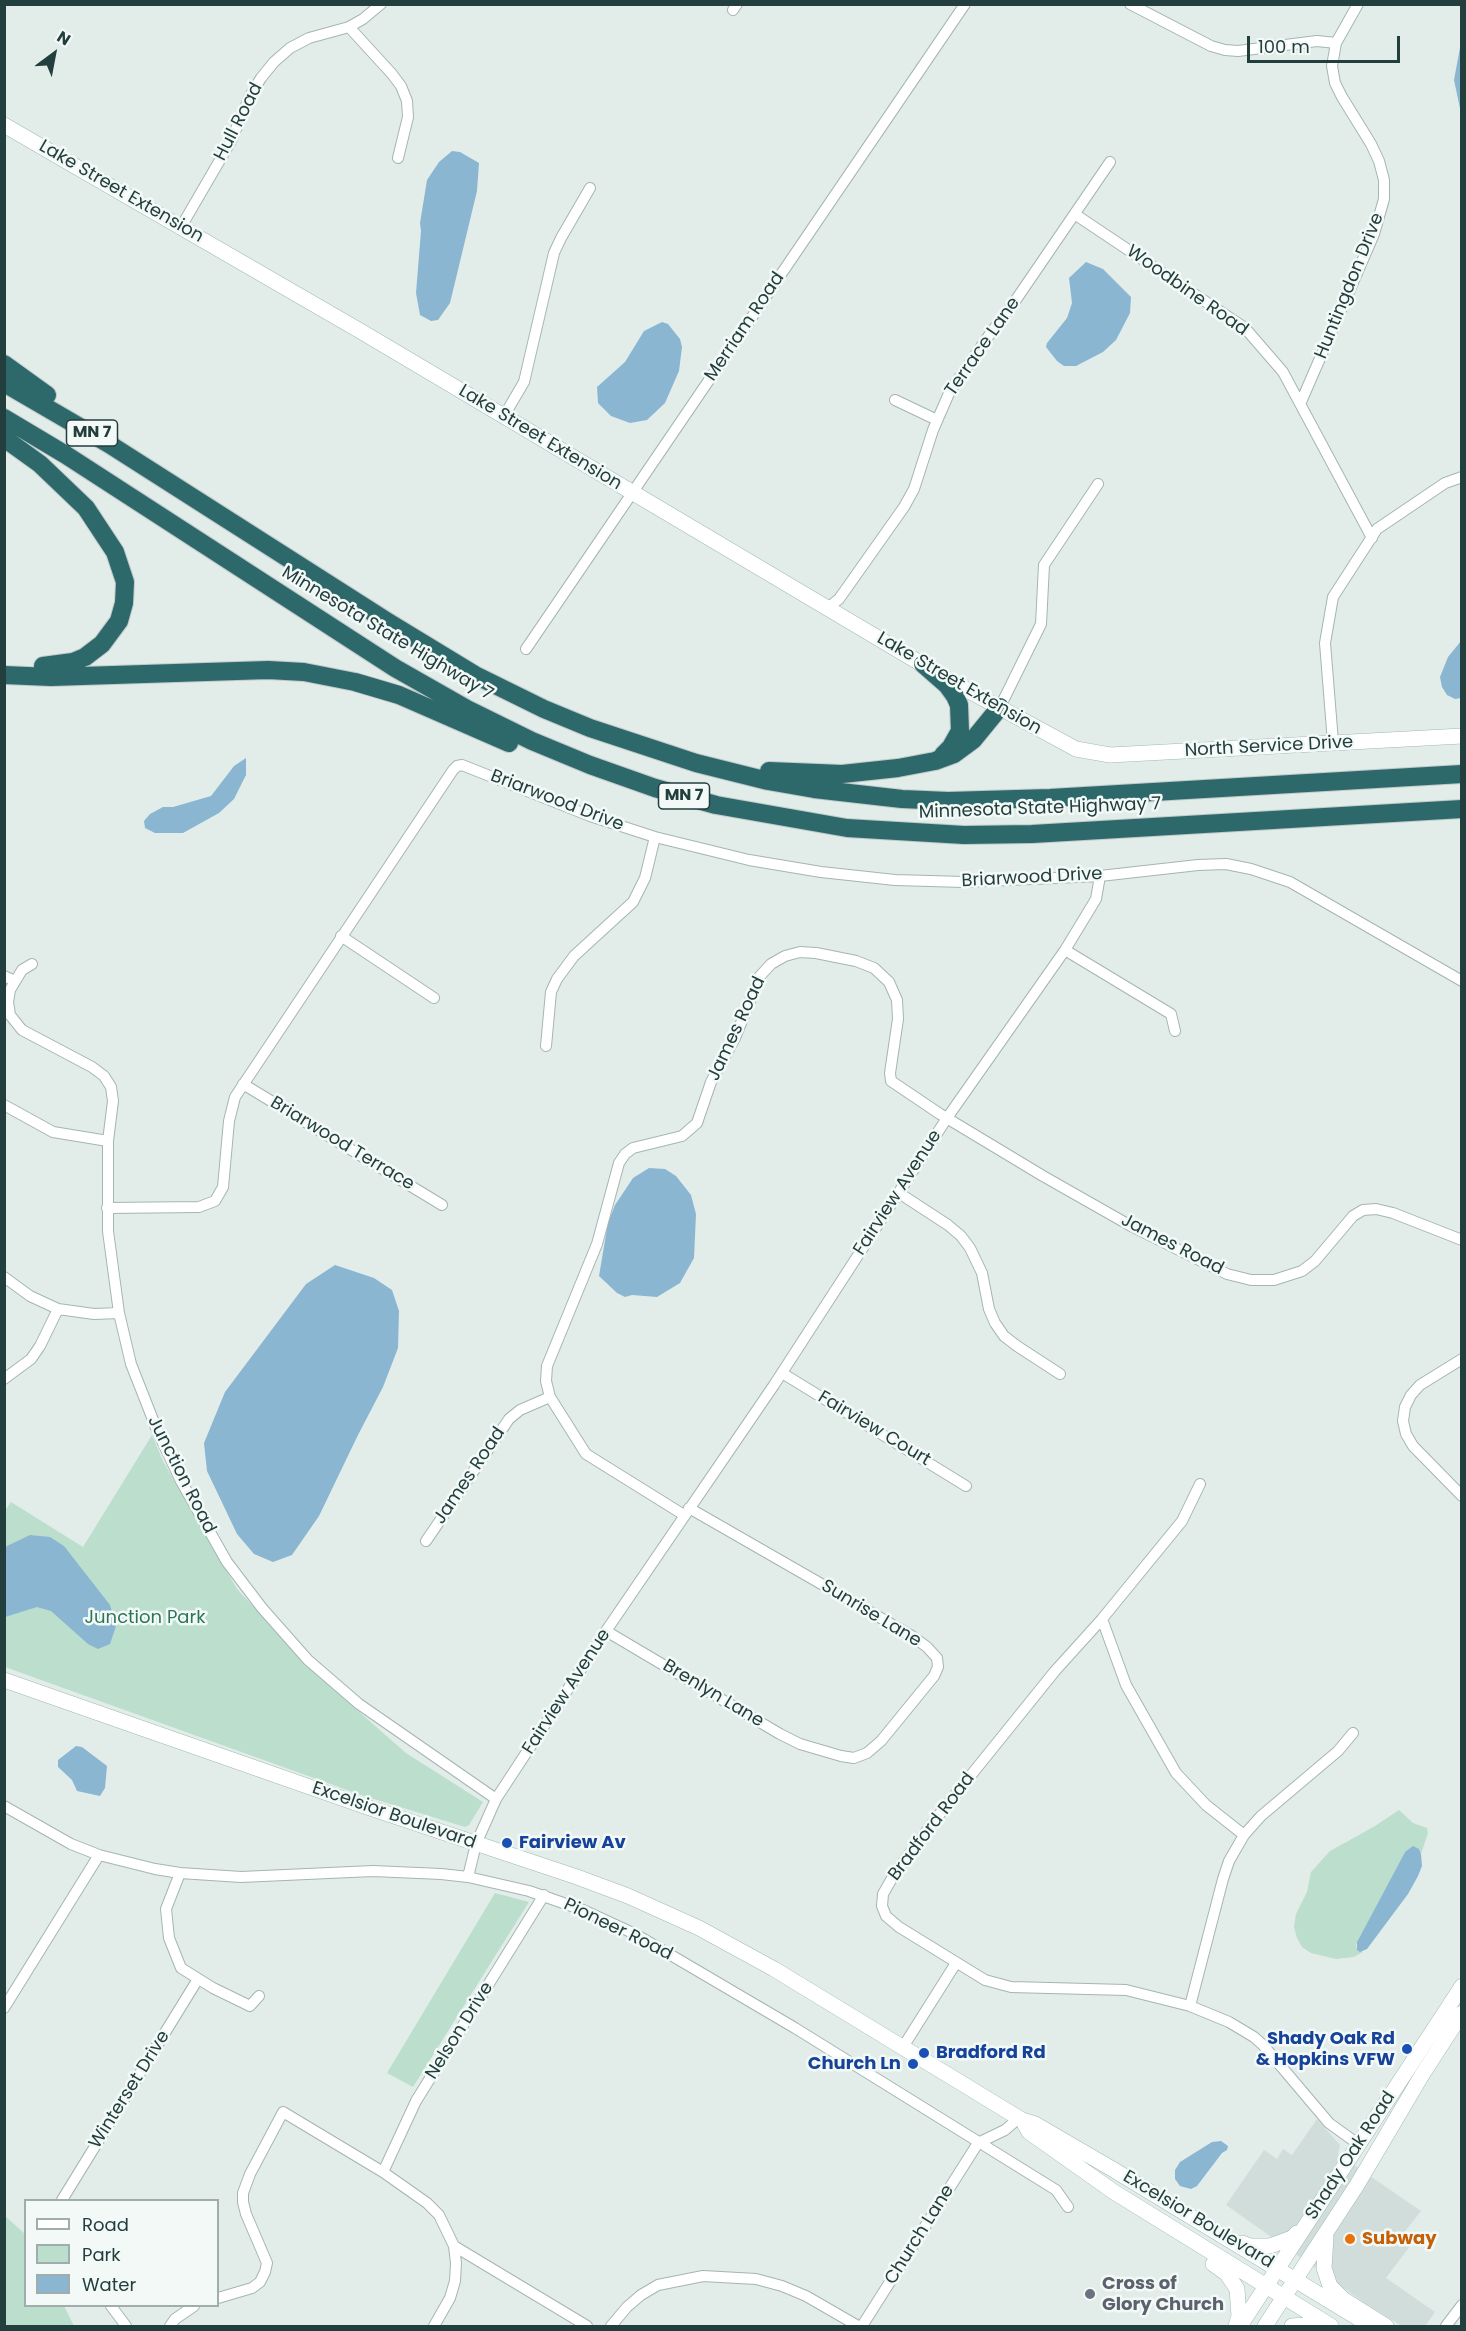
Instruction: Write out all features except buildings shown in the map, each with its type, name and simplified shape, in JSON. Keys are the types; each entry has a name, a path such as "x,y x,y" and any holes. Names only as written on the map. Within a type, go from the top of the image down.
{"highway":[{"path":"4,363 179,487"},
{"name":"Minnesota State Highway 7","path":"4,383 179,487 396,628 475,675 580,724 666,754 727,771 814,789 902,799 948,801 1050,798 1461,774"},
{"name":"Minnesota State Highway 7","path":"4,418 66,455 432,690 531,741 655,788 739,810 816,824 904,833 964,835 1053,833 1461,809"},
{"path":"4,438 49,471 91,515 115,552 123,573 125,592 122,612 115,629 102,644 85,657 61,665 4,664"},
{"path":"922,664 955,696 961,712 957,739 945,753 935,760"},
{"path":"4,675 51,677 268,670 322,675 399,695 560,763 655,788"},
{"path":"666,754 756,770 842,774 898,768 954,754 973,740 1000,707"}],"main road":[{"name":"Lake Street Extension","path":"4,125 504,416 922,664 1076,749"},
{"name":"North Service Drive","path":"1076,749 1110,755 1461,736"},
{"name":"Excelsior Boulevard","path":"4,1680 605,1887 699,1928 766,1964 1021,2119 1035,2124 1104,2164 1371,2326"},
{"name":"Shady Oak Road","path":"1238,2326 1278,2269 1461,1986"},
{"name":"Shady Oak Road","path":"1265,2326 1328,2229 1461,2013"},
{"name":"Excelsior Boulevard","path":"1021,2119 1029,2132 1114,2192 1331,2326"},
{"path":"1114,2192 1156,2229 1227,2274 1237,2289 1239,2297 1238,2326"},
{"path":"1227,2238 1250,2246 1270,2246 1292,2238 1307,2222"},
{"path":"1328,2229 1323,2257 1326,2278 1330,2286 1343,2299 1386,2326"},
{"path":"1292,2326 1317,2326"}],"street":[{"name":"Hull Road","path":"181,227 231,141 250,96 274,62 290,48 309,38 349,27 381,4"},
{"name":"Merriam Road","path":"526,649 965,4"},
{"path":"1130,4 1211,46 1225,50 1238,51 1317,41 1336,43"},
{"name":"Huntingdon Drive","path":"1301,402 1374,234 1383,199 1384,180 1379,161 1335,82 1332,66 1336,43 1358,4"},
{"path":"349,27 392,74 407,102 408,117 398,158"},
{"name":"Terrace Lane","path":"829,607 839,599 904,507 922,470 937,420 957,382 1076,215 1110,162"},
{"path":"504,416 524,382 554,253 590,188"},
{"name":"Woodbine Road","path":"1076,215 1245,328 1283,372 1372,538"},
{"path":"895,400 937,420"},
{"path":"1333,742 1325,644 1333,597 1377,529 1445,483 1461,477"},
{"path":"1000,707 1041,624 1044,565 1098,484"},
{"name":"Briarwood Drive","path":"107,1208 199,1207 215,1201 223,1187 231,1108 243,1084 457,766 466,766 590,816 655,837 759,862 821,872 895,880 964,882 1100,876 1226,864 1268,873 1310,893 1461,981"},
{"path":"546,1046 550,999 557,979 574,957 633,902 645,878 655,837"},
{"name":"Fairview Avenue","path":"468,1877 476,1844 495,1798 782,1373 947,1118 1065,950 1096,899 1100,876"},
{"path":"341,936 434,998"},
{"path":"1065,950 1171,1014 1175,1031"},
{"name":"James Road","path":"426,1541 509,1419 520,1410 550,1396 546,1381 547,1366 597,1244 619,1163 633,1148 682,1136 697,1124 711,1082 735,1038 760,976 771,964 784,956 800,952 816,953 866,964 882,975 894,991 898,1010 891,1081 1043,1176 1131,1226 1227,1274 1251,1280 1274,1280 1302,1271 1315,1261 1353,1216 1363,1210 1376,1209 1393,1213 1461,1240"},
{"path":"4,975 15,981 22,970 32,964"},
{"name":"Junction Road","path":"15,981 10,990 8,1002 13,1021 22,1030 92,1067 104,1076 111,1087 114,1101 108,1141 108,1231 119,1313 131,1364 142,1397 181,1481 227,1562 262,1608 308,1660 359,1704 495,1798"},
{"name":"Briarwood Terrace","path":"243,1084 442,1205"},
{"path":"4,1105 53,1132 108,1141"},
{"path":"899,1192 961,1236 979,1267 995,1323 1004,1336 1060,1374"},
{"path":"4,1277 30,1296 58,1309 94,1314 119,1313"},
{"path":"4,1379 31,1359 58,1309"},
{"path":"1461,1359 1420,1385 1411,1395 1405,1407 1403,1421 1406,1434 1413,1446 1461,1496"},
{"name":"Fairview Court","path":"782,1373 966,1486"},
{"name":"Sunrise Lane","path":"550,1396 586,1454 912,1636 937,1658 939,1667 910,1709 867,1753 854,1758 823,1752"},
{"name":"Bradford Road","path":"1200,1484 1182,1521 1102,1619 1055,1671 934,1821 895,1873 883,1894 882,1906 886,1916 985,1980 1011,1987 1126,1990 1190,2006 1229,2022 1254,2037 1329,2123 1358,2144"},
{"path":"1102,1619 1126,1685 1176,1773 1206,1805 1244,1835"},
{"name":"Brenlyn Lane","path":"606,1631 780,1734 823,1752"},
{"path":"1190,2006 1229,1861 1244,1835 1262,1816 1338,1751 1353,1733"},
{"name":"Pioneer Road","path":"4,1806 71,1844 99,1855 180,1873 241,1878 373,1871 468,1877 544,1895 609,1921 687,1964 1056,2190 1068,2207"},
{"path":"4,2008 99,1855"},
{"path":"180,1873 166,1909 169,1938 181,1968 250,2006 260,1996"},
{"name":"Nelson Drive","path":"383,2172 416,2101 544,1895"},
{"path":"903,2047 956,1963"},
{"name":"Winterset Drive","path":"63,2199 198,1979"},
{"path":"219,2298 252,2288 260,2282 265,2272 267,2263 246,2214 243,2193 250,2174 283,2112 383,2172 427,2203 439,2215 454,2246 456,2263 455,2281 450,2298 434,2326"},
{"path":"978,2143 1005,2130 1021,2119"},
{"name":"Church Lane","path":"862,2326 978,2143"},
{"path":"454,2246 587,2326"},
{"path":"611,2326 627,2307 658,2285 703,2276 730,2276 756,2279 782,2286 806,2296 858,2326"},
{"path":"1446,2326 1461,2304"},
{"path":"112,2307 126,2326"},
{"path":"170,2326 175,2319 193,2307"}],"shaded area":[{"path":"1317,2119 1340,2145 1338,2154 1421,2211 1403,2234 1413,2242 1386,2278 1435,2312 1425,2326 1402,2326 1365,2303 1226,2205 1264,2150 1277,2159 1283,2149 1292,2155"}],"green space":[{"name":"Junction Park","path":"152,1435 163,1461 237,1589 317,1675 406,1753 483,1802 469,1825 465,1827 361,1795 5,1667 4,1512 11,1502 83,1547"},
{"path":"1399,1810 1413,1823 1427,1828 1428,1833 1421,1854 1419,1849 1405,1852 1357,1942 1356,1947 1363,1952 1354,1957 1336,1959 1311,1953 1302,1947 1294,1927 1296,1914 1307,1892 1311,1872 1330,1851"},
{"path":"495,1893 529,1902 413,2087 387,2073"},
{"path":"4,2215 24,2233 24,2307 64,2307 74,2326 5,2326"}],"water":[{"path":"1461,42 1461,113 1454,80"},
{"path":"452,151 460,152 479,163 477,191 450,303 438,320 431,321 420,315 416,293 420,223 427,180 439,162"},
{"path":"1086,262 1103,269 1131,297 1130,313 1116,340 1103,352 1076,366 1064,366 1046,347 1067,318 1072,303 1069,278"},
{"path":"662,322 668,324 680,339 682,347 679,371 665,403 647,420 630,423 611,416 598,403 597,387 625,362 644,331"},
{"path":"1461,641 1461,698 1455,699 1447,695 1440,677 1448,657"},
{"path":"246,758 246,775 234,799 219,813 183,833 155,833 145,828 144,821 150,814 163,807 173,807 211,796 234,766"},
{"path":"649,1168 665,1169 676,1176 691,1195 696,1214 694,1258 680,1283 657,1297 632,1295 625,1297 617,1293 599,1276 608,1223 615,1205 633,1178"},
{"path":"335,1265 374,1278 392,1290 399,1311 398,1348 383,1387 319,1516 292,1555 273,1562 254,1554 237,1534 207,1471 204,1443 225,1392 306,1284"},
{"path":"30,1535 50,1537 64,1546 110,1605 116,1626 110,1644 98,1649 88,1644 51,1611 37,1607 5,1617 5,1549"},
{"path":"76,1746 82,1747 107,1766 105,1788 100,1796 77,1791 72,1780 58,1767 58,1760"},
{"path":"1413,1846 1419,1849 1421,1854 1422,1866 1418,1876 1408,1894 1367,1949 1360,1952 1357,1950 1357,1942 1405,1852"},
{"path":"1221,2141 1228,2146 1227,2150 1222,2153 1197,2186 1191,2189 1180,2186 1175,2179 1175,2170 1180,2162 1212,2142"}],"place":[{"name":"Fairview Av","path":"507,1843"},
{"name":"Shady Oak Rd & Hopkins VFW","path":"1407,2049"},
{"name":"Bradford Rd","path":"924,2053"},
{"name":"Church Ln","path":"913,2064"},
{"name":"Subway","path":"1350,2239"},
{"name":"Cross of Glory Church","path":"1090,2294"}]}
